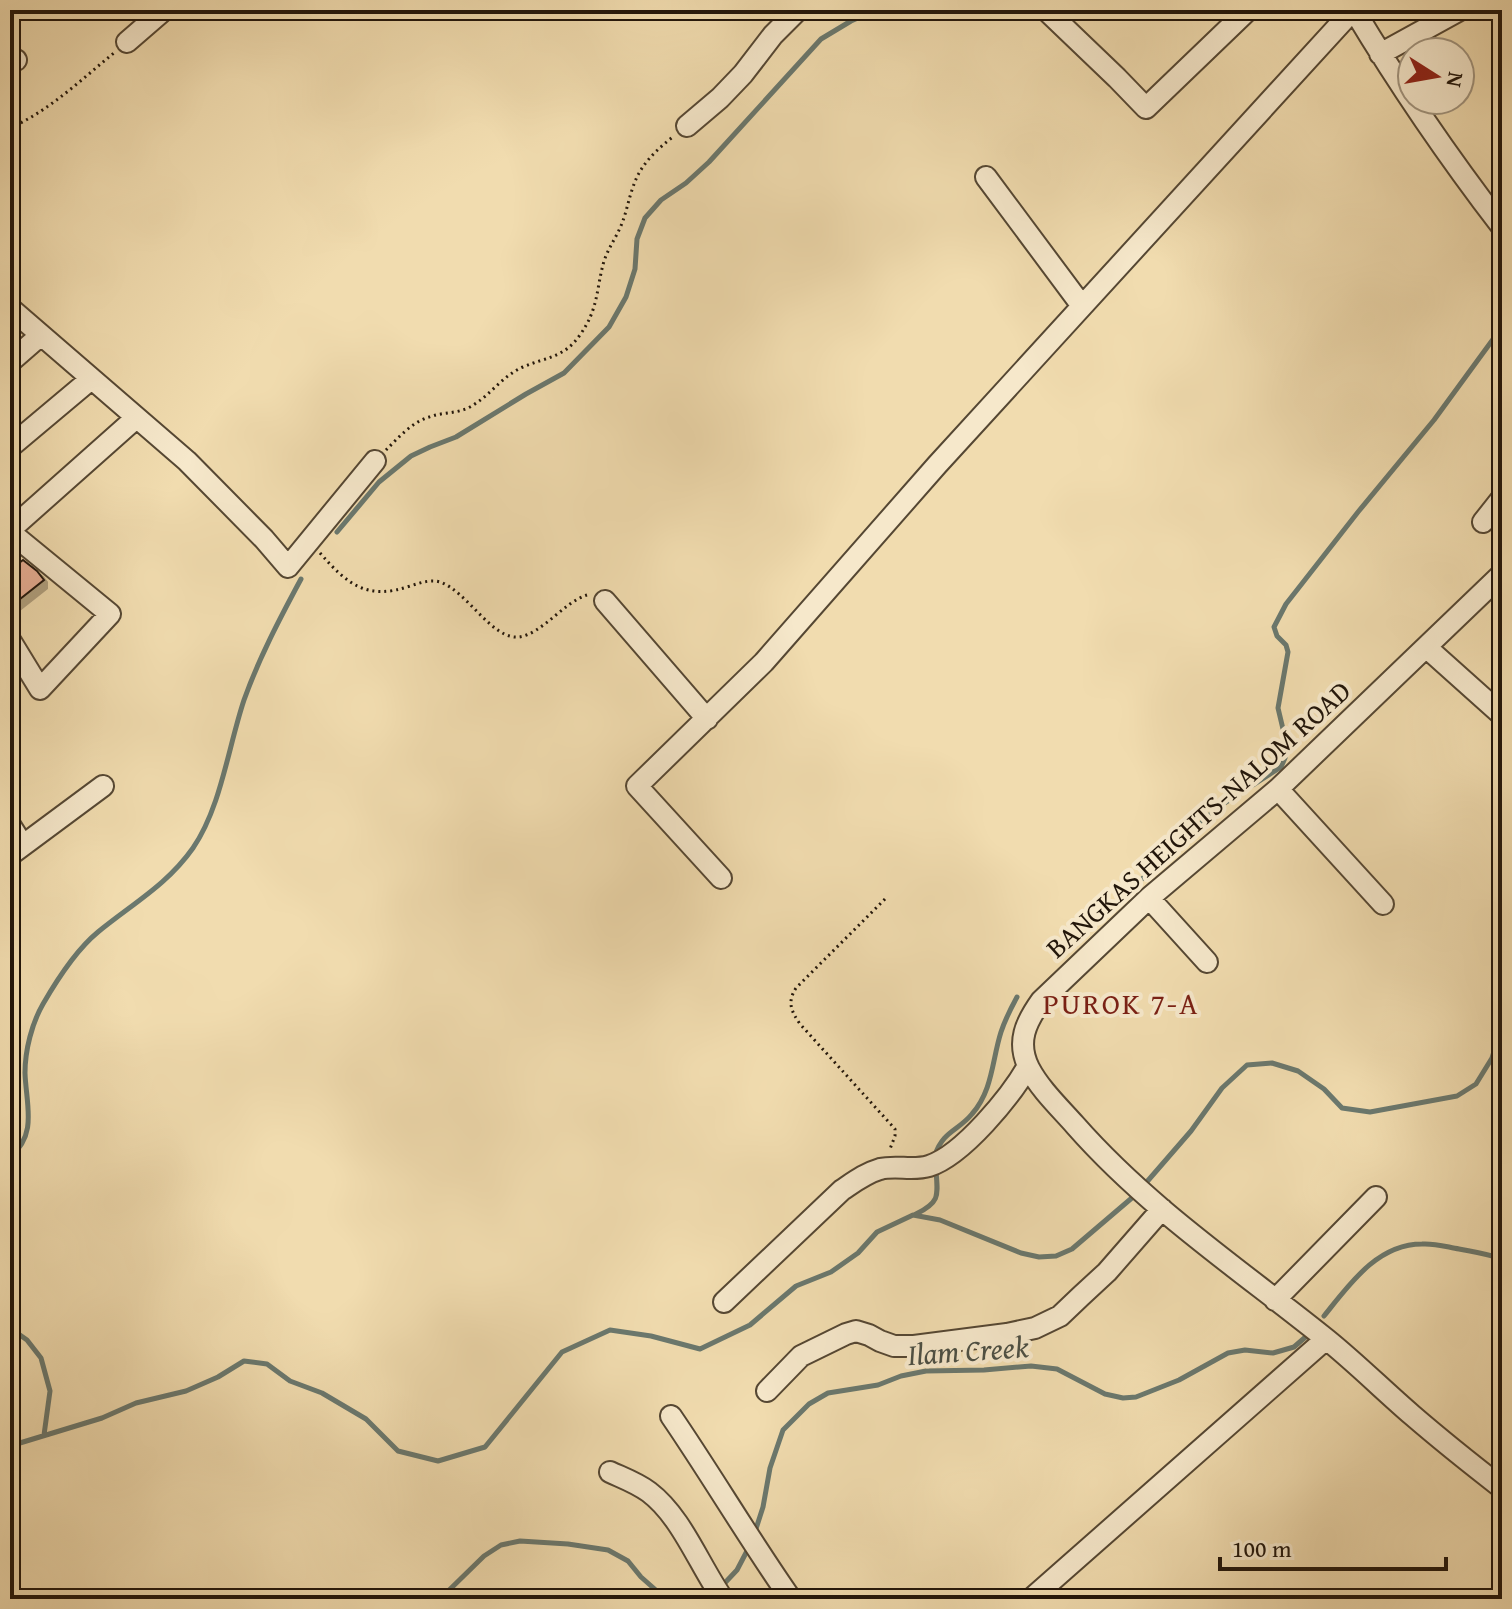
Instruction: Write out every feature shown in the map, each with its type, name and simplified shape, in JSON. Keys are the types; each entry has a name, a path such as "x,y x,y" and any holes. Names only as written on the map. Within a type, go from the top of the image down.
{"street":[{"path":"127,42 164,10"},
{"path":"687,126 743,74 773,35 798,10"},
{"path":"1046,10 1146,108 1248,10"},
{"path":"721,878 637,786 764,662 948,454 1353,10 1467,181 1502,227"},
{"path":"1380,54 1460,10"},
{"path":"986,177 1082,306"},
{"path":"10,308 187,461 288,567 375,461"},
{"path":"10,362 41,335"},
{"path":"10,447 91,379"},
{"path":"10,640 40,689 110,614 10,531 136,418"},
{"path":"1483,522 1502,498"},
{"name":"BANGKAS HEIGHTS-NALOM ROAD","path":"1028,1066 1024,1033 1028,1018 1041,1001 1149,898 1278,789 1502,574"},
{"path":"605,601 707,719"},
{"path":"1426,647 1502,715"},
{"path":"10,825 16,849 103,786"},
{"path":"1278,789 1383,904"},
{"path":"1149,898 1207,962"},
{"path":"724,1302 842,1190 863,1176 881,1169 913,1170 932,1165 950,1155 1002,1104 1028,1066 1103,1157 1216,1255 1326,1339 1447,1445 1502,1488"},
{"path":"1275,1300 1376,1197"},
{"path":"767,1391 801,1356 856,1331 894,1346 914,1346 1035,1328 1060,1316 1107,1272 1162,1209"},
{"path":"1031,1599 1326,1339"},
{"path":"671,1416 791,1599"},
{"path":"610,1472 647,1490 663,1504 723,1599"}],"path":[{"path":"10,128 56,100 127,42"},
{"path":"375,461 416,422 468,408 507,375 566,350 579,336 597,301 604,262 619,231 638,176 655,150 687,126"},
{"path":"309,541 346,580 363,590 391,592 436,580 461,595 495,628 514,637 531,633 583,596 592,594 605,601"},
{"path":"881,1169 895,1129 800,1024 793,1014 790,1001 796,988 885,899"}],"building":[{"path":"23,560 44,580 10,607 10,570"}],"waterway":[{"path":"337,532 379,482 411,456 456,437 564,373 609,327 626,297 635,269 637,239 645,218 661,200 709,162 821,39 876,10"},
{"path":"1058,956 1217,808 1281,767 1287,746 1278,708 1288,652 1274,627 1286,604 1434,420 1502,327"},
{"path":"10,1157 19,1148 27,1129 25,1064 39,1011 82,947 160,883 183,861 203,832 217,796 250,684 301,579"},
{"path":"935,1155 942,1141 979,1105 991,1074 1001,1032 1017,997"},
{"path":"1145,1184 1191,1131 1222,1088 1247,1065 1272,1063 1298,1071 1324,1089 1342,1108 1370,1112 1457,1096 1476,1084 1492,1058 1502,1026"},
{"path":"916,1214 930,1206 936,1197 936,1171"},
{"path":"10,1446 102,1418 136,1403 186,1391 244,1361 267,1364 290,1381 322,1393 366,1419 398,1451 438,1461 485,1447 562,1352 610,1330 651,1336 700,1349 750,1325 796,1286 831,1272 858,1253 877,1232 913,1215 940,1220 1021,1253 1039,1257 1056,1256 1072,1249 1133,1197"},
{"name":"Ilam Creek","path":"1324,1316 1366,1268 1391,1251 1406,1246 1436,1245 1502,1259"},
{"path":"10,1328 27,1340 41,1358 50,1391 44,1435"},
{"name":"Ilam Creek","path":"754,1535 770,1468 783,1430 809,1404 828,1393 878,1385 926,1371 1031,1366 1057,1369 1105,1394 1136,1397 1179,1380 1228,1353 1245,1350 1273,1353 1294,1347 1309,1334"},
{"name":"Ilam Creek","path":"440,1599 484,1556 501,1545 520,1541 608,1550 628,1561 658,1592 684,1599"},
{"name":"Ilam Creek","path":"721,1587 737,1570 748,1549"},
{"name":"Ilam Creek","path":"692,1599 712,1594"}],"district":[{"name":"PUROK 7-A","path":"1121,1004"}]}
